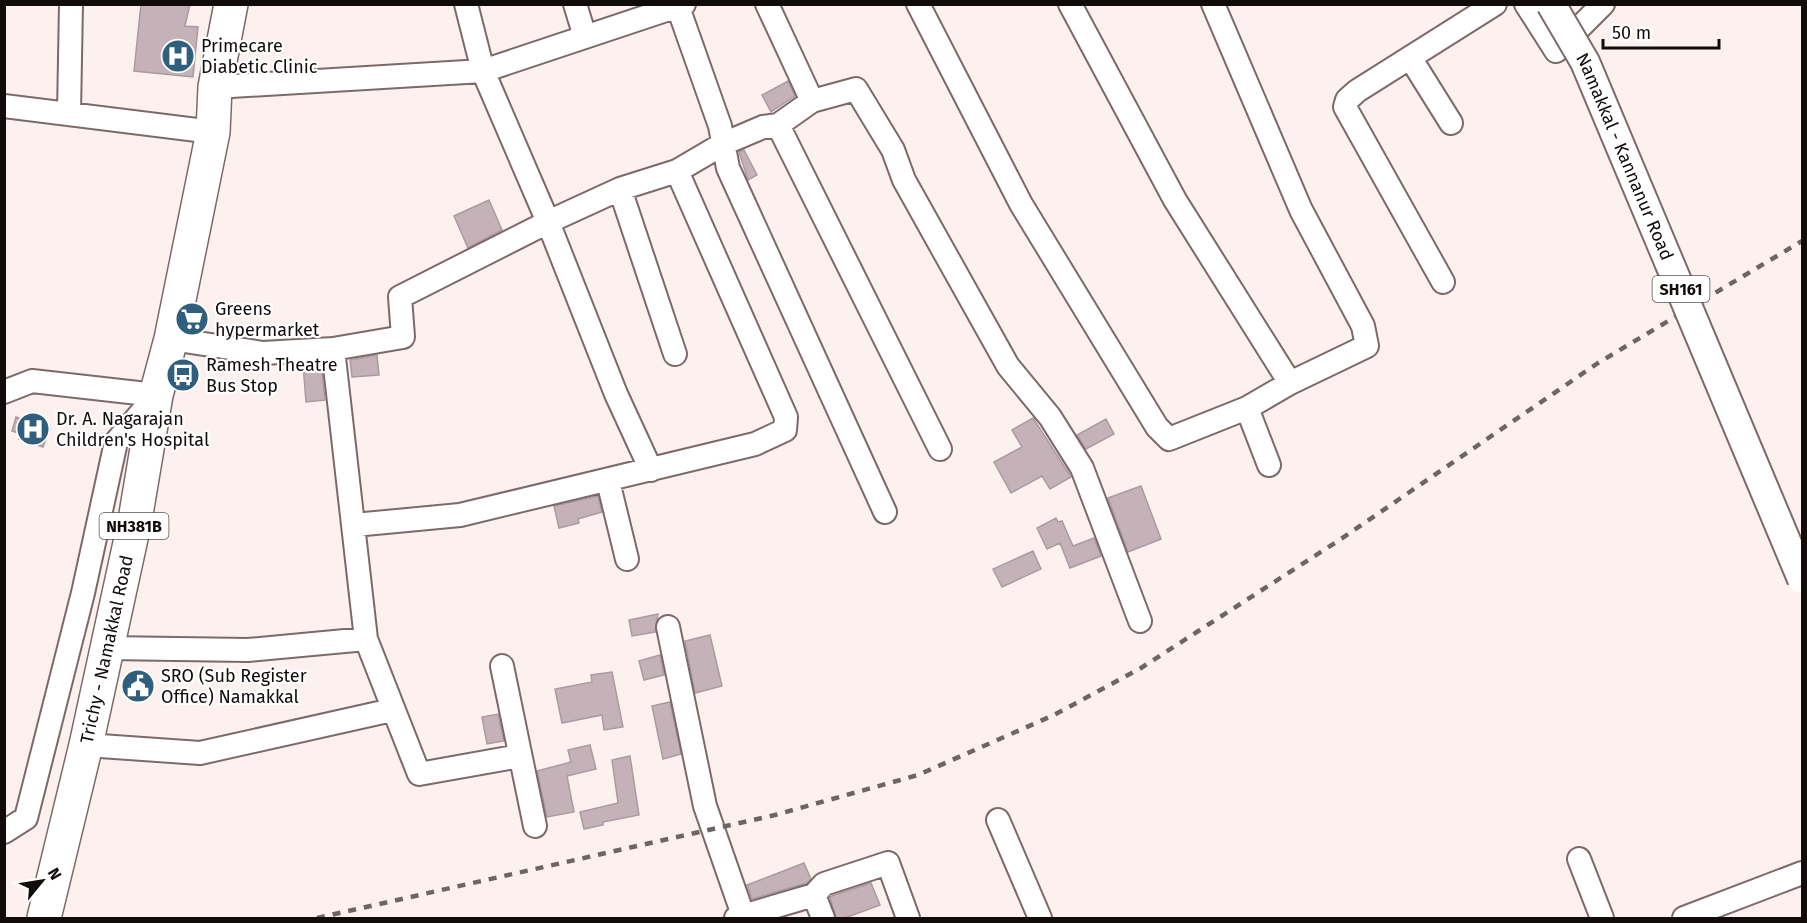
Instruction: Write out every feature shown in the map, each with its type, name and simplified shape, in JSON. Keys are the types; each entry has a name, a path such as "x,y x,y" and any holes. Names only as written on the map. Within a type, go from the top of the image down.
{"highway":[{"name":"Trichy - Namakkal Road","path":"224,86 231,4"},
{"name":"Trichy - Namakkal Road","path":"44,918 86,745 135,520 156,395 171,339 213,132 224,86 250,4"}],"main road":[{"name":"Namakkal - Kannanur Road","path":"1551,4 1585,62 1803,579"}],"street":[{"path":"69,114 71,4"},
{"path":"466,4 483,71 548,222 616,394 651,470"},
{"path":"575,4 585,37"},
{"path":"767,4 812,101"},
{"path":"918,4 1021,204 1157,427 1169,439 1247,408 1290,383 1367,346 1363,326 1301,210 1213,4"},
{"path":"1070,4 1175,200 1290,383"},
{"path":"1443,282 1345,107 1347,100 1357,91 1495,4"},
{"path":"1526,4 1556,51 1603,4"},
{"path":"224,86 483,71 681,5 720,126 728,168 885,512"},
{"path":"1411,59 1451,123"},
{"path":"171,339 263,353 333,349 403,337 400,297 548,222 620,189 677,171 723,144 763,127 778,125 812,101 856,89 893,150 904,180 1008,366 1050,417 1082,468 1140,621"},
{"path":"4,106 213,132"},
{"path":"778,125 940,449"},
{"path":"354,525 459,515 755,444 785,430 786,417 677,171"},
{"path":"620,189 675,354"},
{"path":"333,349 366,639 419,774 520,756"},
{"path":"4,392 32,381 156,395"},
{"path":"4,831 26,818 83,593 116,442 156,395"},
{"path":"1247,408 1269,465"},
{"path":"608,481 627,559"},
{"path":"668,627 705,806 741,918 814,895 824,884 888,863 908,918"},
{"path":"106,648 248,650 366,639"},
{"path":"502,666 536,826"},
{"path":"86,745 200,753 392,710"},
{"path":"998,820 1040,918"},
{"path":"1579,859 1602,918"},
{"path":"1684,918 1803,873"},
{"path":"814,895 823,918"}],"building":[{"path":"141,4 190,4 185,26 198,27 193,77 134,71"},
{"path":"788,81 795,96 771,112 762,95"},
{"path":"744,150 757,175 748,180 739,152"},
{"path":"489,200 502,230 468,248 454,216"},
{"path":"377,355 379,375 352,377 350,360"},
{"path":"321,363 325,400 306,402 303,364"},
{"path":"16,417 50,429 43,447 19,439 21,434 12,431"},
{"path":"1033,418 1071,477 1050,489 1042,476 1011,493 994,462 1022,447 1012,430"},
{"path":"1106,419 1114,434 1086,449 1077,435"},
{"path":"1141,486 1161,539 1128,552 1108,498"},
{"path":"598,496 602,512 578,519 579,523 559,528 554,506"},
{"path":"1056,518 1058,522 1062,521 1073,546 1094,538 1101,556 1070,568 1060,543 1047,549 1037,528"},
{"path":"1033,551 1041,569 1002,587 993,569"},
{"path":"658,614 655,632 632,636 629,620"},
{"path":"710,635 722,686 695,693 685,641"},
{"path":"660,655 664,675 644,680 639,661"},
{"path":"612,672 623,727 604,730 602,715 562,723 555,689 592,682 591,675"},
{"path":"670,702 681,754 663,759 652,706"},
{"path":"498,714 504,741 487,744 482,717"},
{"path":"590,745 596,769 567,776 574,812 547,817 537,771 571,762 568,750"},
{"path":"630,756 639,815 603,822 603,825 584,829 580,812 618,803 612,760"},
{"path":"804,863 811,879 807,883 752,899 747,885"},
{"path":"871,883 880,905 845,918 836,918 830,898 832,896"}],"railway":[{"path":"317,918 775,815 918,775 1054,715 1141,668 1341,539 1598,363 1802,241"}],"place":[{"name":"Primecare Diabetic Clinic","path":"178,56"},
{"name":"Greens hypermarket","path":"192,319"},
{"name":"Ramesh Theatre Bus Stop","path":"183,375"},
{"name":"Dr. A. Nagarajan Children's Hospital","path":"33,429"},
{"name":"SRO (Sub Register Office) Namakkal","path":"138,686"}]}
